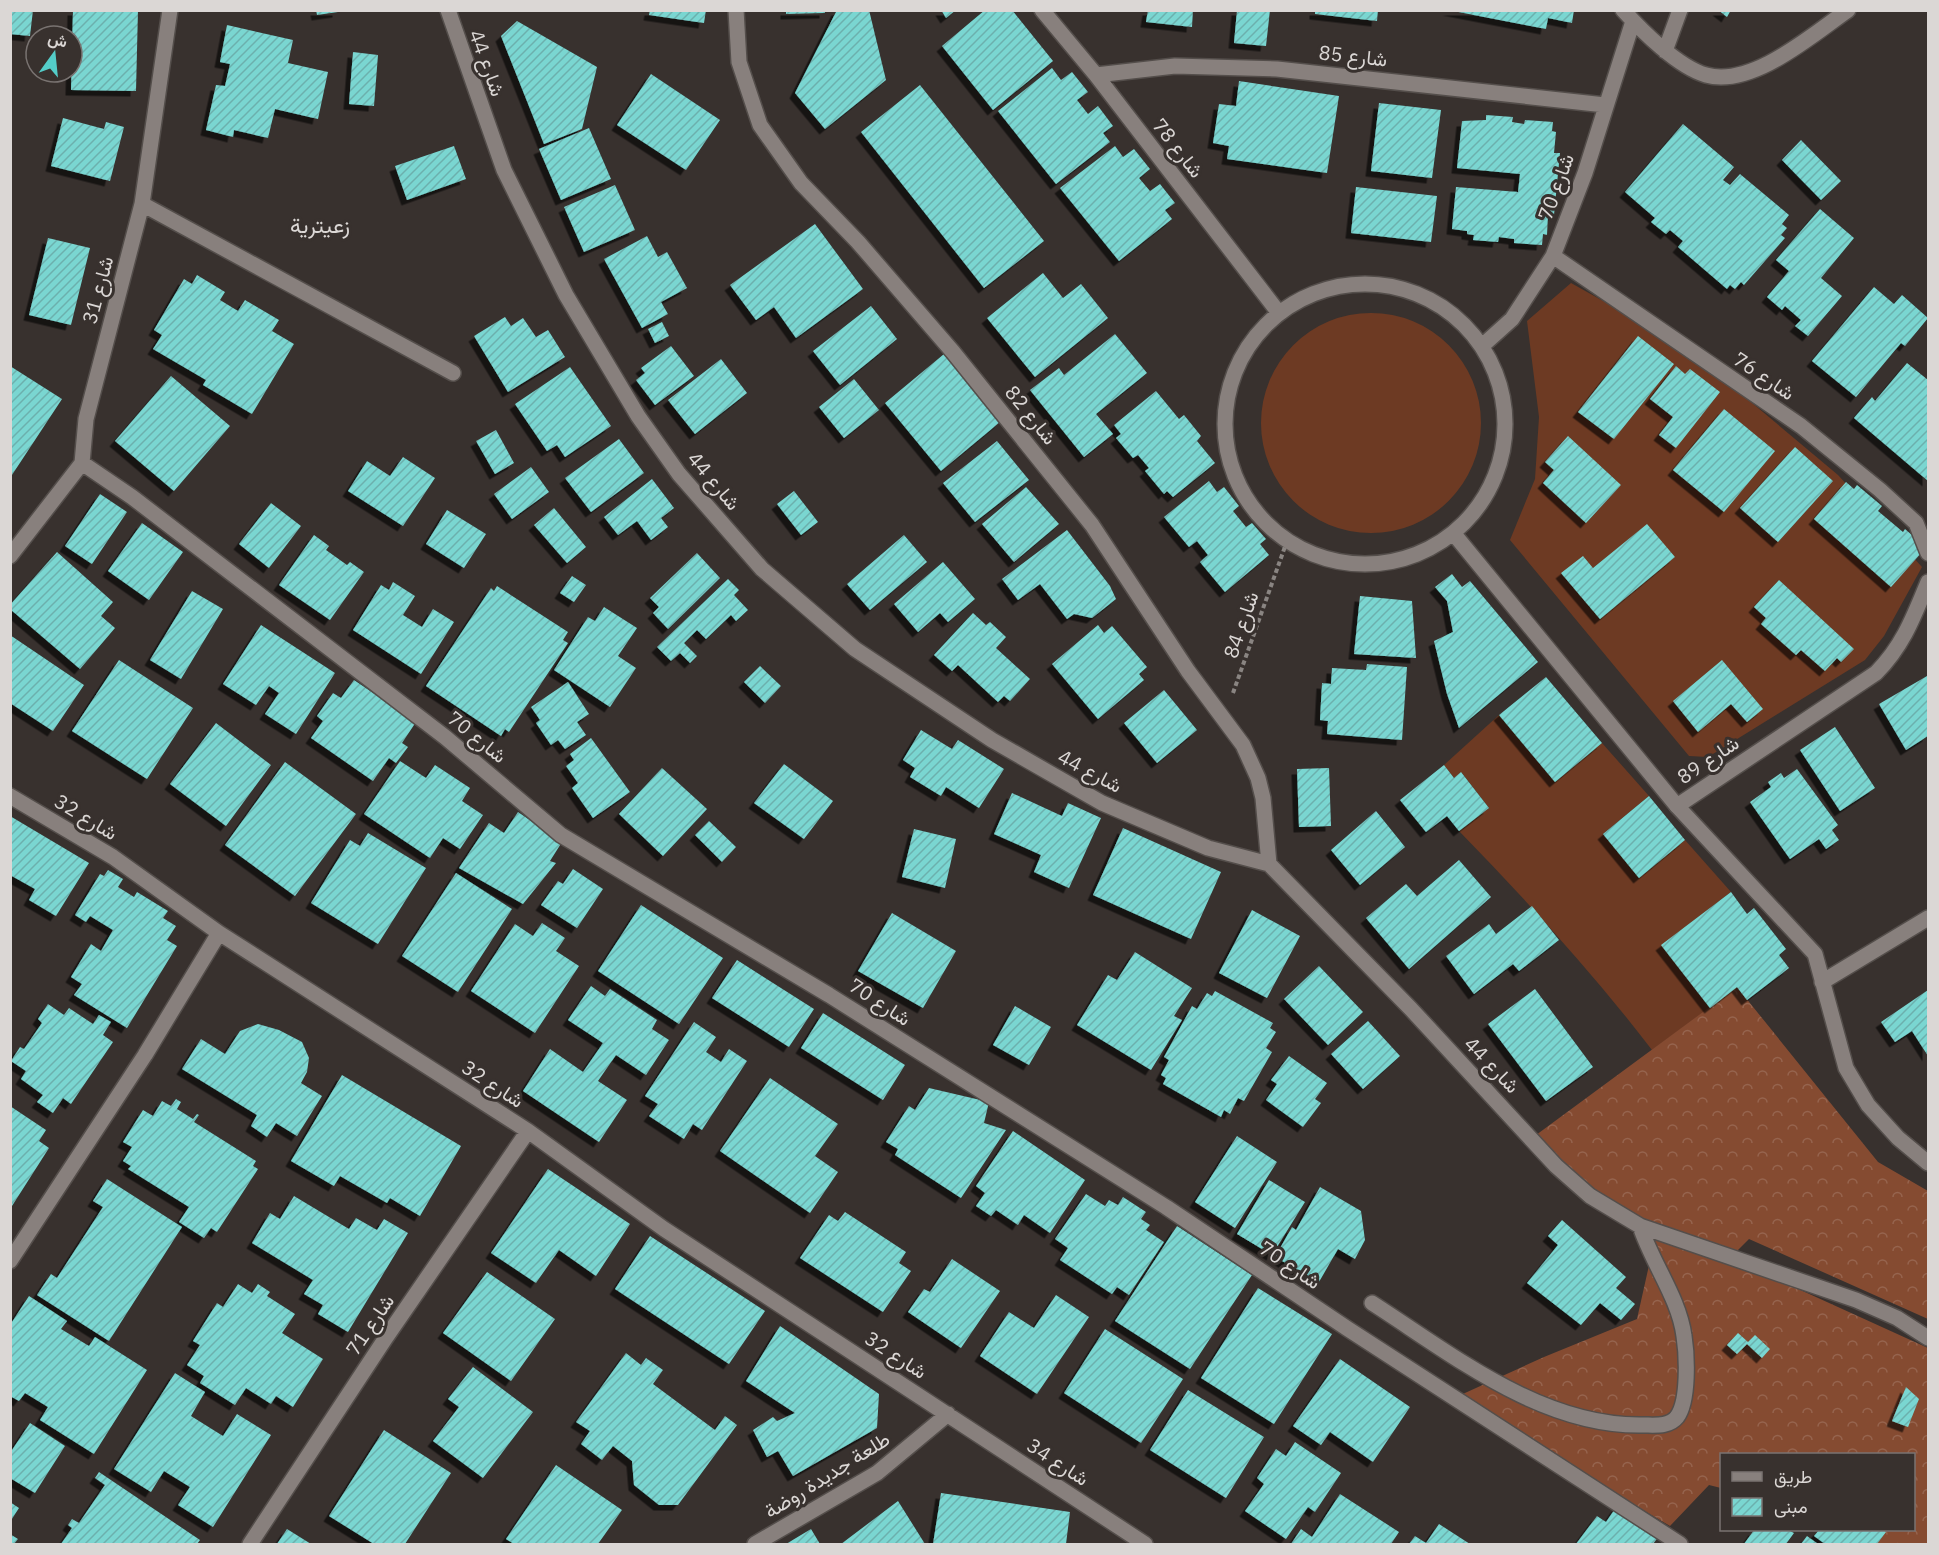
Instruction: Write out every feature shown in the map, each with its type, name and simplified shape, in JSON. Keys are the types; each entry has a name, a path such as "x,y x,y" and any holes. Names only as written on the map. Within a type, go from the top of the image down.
{"street":[{"name":"شارع 31","path":"82,463 86,419 142,204 170,10"},
{"name":"شارع 44","path":"448,10 504,170 566,295 638,416 679,474 762,568 855,649 992,740 1112,807 1208,848 1269,864 1515,1119 1556,1166 1590,1196 1640,1226 1856,1300 1897,1318 1929,1338"},
{"name":"شارع 82","path":"736,10 739,62 760,125 801,183 858,242 953,352 1092,525 1188,671 1243,746 1258,778 1263,798 1269,864"},
{"name":"شارع 78","path":"1042,10 1096,75 1279,313"},
{"path":"1665,51 1680,10"},
{"path":"1628,16 1665,51 1705,75 1730,76 1755,71 1848,10"},
{"name":"شارع 70","path":"1482,346 1512,320 1553,256 1585,173 1628,16"},
{"name":"شارع 85","path":"1096,75 1175,66 1277,69 1605,105"},
{"path":"142,204 453,373"},
{"name":"شارع 76","path":"1553,256 1801,426 1880,490 1916,523 1929,554"},
{"path":"1359,284 1388,286 1415,293 1441,306 1463,324 1482,346 1496,372 1504,401 1506,430 1502,460 1491,488 1475,512 1454,534 1429,550 1401,561 1372,565 1342,563 1314,555 1287,542 1264,523 1246,500 1232,473 1225,444 1224,414 1229,385 1240,357 1257,333 1279,313 1303,298 1330,288 1359,284"},
{"path":"10,556 82,463"},
{"name":"شارع 70","path":"82,463 132,497 445,737 561,835 829,995 1166,1207 1348,1329 1680,1545"},
{"name":"شارع 89","path":"1454,534 1677,806 1876,673 1893,656 1913,624 1929,582"},
{"name":"شارع 32","path":"10,796 113,857 219,933 528,1131 664,1229 948,1414"},
{"path":"1677,806 1815,954 1846,1068 1868,1105 1898,1138 1929,1163"},
{"path":"1822,982 1929,918"},
{"path":"10,1261 145,1055 219,933"},
{"name":"شارع 71","path":"250,1545 385,1339 528,1131"},
{"path":"1372,1304 1491,1379 1554,1409 1596,1421 1638,1425 1670,1423 1677,1418 1685,1397 1685,1337 1681,1319 1653,1261 1640,1226"},
{"name":"طلعة جديدة روضة","path":"754,1545 877,1473 948,1414"},
{"name":"شارع 34","path":"948,1414 1145,1545"}],"path":[{"name":"شارع 84","path":"1224,719 1287,542"}],"shaded area":[{"path":"1571,283 1630,316 1745,397 1838,475 1922,567 1884,636 1865,660 1708,757 1689,756 1510,540 1535,479 1539,417 1527,321"},
{"path":"1371,313 1392,315 1423,326 1449,345 1468,371 1479,402 1481,423 1479,444 1468,475 1449,501 1423,520 1392,531 1371,533 1350,531 1319,520 1293,501 1274,475 1263,444 1261,423 1263,402 1274,371 1293,345 1319,326 1350,315"},
{"path":"1499,715 1555,782 1602,743 1649,796 1603,834 1639,878 1685,840 1731,892 1662,945 1710,1008 1652,1050 1559,938 1459,831 1489,808 1462,773 1454,778 1444,765"}],"green space":[{"path":"1737,987 1878,1162 1928,1191 1928,1319 1749,1239 1730,1258 1928,1348 1928,1544 1835,1544 1829,1531 1915,1531 1915,1453 1720,1453 1720,1488 1709,1485 1670,1526 1454,1398 1544,1357 1637,1319 1654,1243 1532,1138"}],"building":[{"path":"10,10 33,10 31,24 24,24 24,35 10,34"},
{"path":"73,10 138,10 136,91 71,90 71,84 84,84 84,24 73,24"},
{"path":"316,10 338,10 338,12 317,15"},
{"path":"650,10 706,10 704,23 649,15"},
{"path":"786,10 825,10 825,13 786,14"},
{"path":"837,10 869,10 886,80 825,129 795,93"},
{"path":"941,10 956,10 946,18"},
{"path":"985,10 1012,10 1053,61 993,110 942,46"},
{"path":"1148,10 1193,10 1192,27 1146,22"},
{"path":"1237,10 1270,10 1266,46 1234,43"},
{"path":"1315,10 1378,10 1377,21 1315,14"},
{"path":"1448,10 1574,10 1572,23 1548,18 1546,29"},
{"path":"1718,10 1731,10 1727,17"},
{"path":"517,21 597,67 582,129 544,144 501,36"},
{"path":"227,25 293,40 288,63 328,72 318,119 275,109 268,138 234,130 233,137 206,130 216,85 225,86 230,64 220,62"},
{"path":"353,52 378,55 374,106 349,104"},
{"path":"1052,68 1061,80 1072,72 1088,92 1077,100 1088,114 1098,106 1113,126 1103,133 1110,142 1056,184 998,111"},
{"path":"651,74 720,120 686,170 617,125"},
{"path":"1239,81 1339,96 1327,173 1227,159 1229,146 1213,143 1219,104 1236,106"},
{"path":"920,85 1044,241 984,288 861,132"},
{"path":"1379,103 1441,110 1432,178 1371,171"},
{"path":"1486,115 1513,117 1512,122 1524,124 1525,120 1553,122 1552,131 1556,132 1554,153 1560,153 1554,215 1548,215 1547,235 1543,234 1542,245 1514,243 1514,239 1499,237 1498,242 1473,240 1474,235 1467,234 1467,231 1452,229 1456,187 1518,192 1520,174 1457,168 1462,121 1486,120"},
{"path":"63,118 104,129 106,122 124,127 110,181 51,166"},
{"path":"1683,124 1734,167 1723,180 1730,185 1740,174 1789,215 1782,224 1787,228 1781,235 1785,238 1744,285 1741,282 1735,289 1730,285 1727,289 1678,247 1683,241 1670,230 1666,234 1651,222 1655,218 1625,192"},
{"path":"589,128 611,179 561,200 539,149"},
{"path":"1801,140 1841,181 1821,200 1782,160"},
{"path":"454,146 466,179 407,200 395,166"},
{"path":"1115,146 1123,157 1134,149 1150,169 1139,178 1150,191 1160,184 1175,203 1165,210 1172,219 1119,261 1060,188"},
{"path":"615,185 635,230 584,252 564,207"},
{"path":"1356,187 1437,196 1431,242 1351,233"},
{"path":"1820,209 1854,238 1821,278 1842,296 1808,336 1795,326 1801,320 1785,306 1782,310 1767,297 1789,271 1776,260"},
{"path":"815,224 863,289 796,338 774,307 756,320 730,285"},
{"path":"647,236 658,257 667,252 687,288 661,302 668,314 642,328 604,259"},
{"path":"48,238 90,248 71,325 29,315"},
{"path":"1043,273 1063,298 1081,284 1108,318 1035,377 987,318"},
{"path":"197,275 225,292 220,300 238,311 245,300 279,320 272,331 294,344 252,414 203,385 206,380 153,349 162,335 154,330 184,279 192,284"},
{"path":"1874,287 1894,304 1902,295 1928,318 1905,346 1901,343 1856,397 1812,361"},
{"path":"871,306 897,339 840,385 813,351"},
{"path":"505,317 511,326 523,318 536,337 548,330 565,357 508,392 474,336"},
{"path":"662,322 669,336 655,343 648,329"},
{"path":"1115,334 1147,373 1096,414 1113,434 1084,457 1030,390 1059,368 1064,375"},
{"path":"1638,336 1674,364 1614,439 1578,412"},
{"path":"671,346 694,376 655,405 636,380 645,373 641,368"},
{"path":"944,354 1000,422 941,471 885,403"},
{"path":"721,359 747,393 695,434 668,400"},
{"path":"1907,363 1928,380 1928,481 1854,418 1872,397 1875,401"},
{"path":"10,366 62,399 10,478"},
{"path":"1676,366 1685,374 1690,369 1720,392 1676,448 1659,435 1673,417 1650,399"},
{"path":"570,367 611,426 565,457 557,445 547,451 515,404"},
{"path":"171,376 230,426 174,491 115,441"},
{"path":"854,379 879,410 844,438 819,407"},
{"path":"1156,391 1179,419 1184,415 1201,436 1197,441 1215,463 1173,497 1167,491 1164,494 1145,471 1149,468 1138,455 1133,458 1116,438 1121,434 1114,425"},
{"path":"1724,409 1775,451 1724,512 1673,470"},
{"path":"496,430 514,463 495,474 476,441"},
{"path":"1568,436 1621,485 1586,523 1543,483 1554,470 1545,462"},
{"path":"619,439 644,473 591,512 565,478"},
{"path":"997,441 1029,480 975,522 943,483"},
{"path":"1795,447 1833,481 1778,542 1740,508"},
{"path":"403,457 435,478 403,526 348,491 367,461 390,476"},
{"path":"531,467 549,492 512,519 494,494"},
{"path":"652,479 674,508 661,518 668,527 651,540 637,521 618,535 604,517"},
{"path":"1209,481 1217,492 1224,487 1239,506 1233,511 1246,527 1252,523 1266,539 1260,544 1269,555 1225,592 1200,562 1208,555 1197,541 1189,547 1164,517"},
{"path":"1846,482 1854,489 1857,485 1882,506 1878,511 1903,532 1905,529 1921,543 1923,551 1891,587 1814,519"},
{"path":"1026,487 1059,524 1014,562 982,524"},
{"path":"794,491 818,522 801,535 777,504"},
{"path":"100,494 127,512 92,564 65,546"},
{"path":"271,503 301,526 269,568 239,544"},
{"path":"554,508 586,547 567,563 534,525"},
{"path":"447,510 486,534 464,568 426,544"},
{"path":"142,523 183,552 149,600 108,571"},
{"path":"1647,524 1675,557 1600,619 1561,573 1583,556 1593,568"},
{"path":"1067,530 1110,586 1116,599 1092,618 1074,614 1067,619 1040,584 1018,600 1002,579"},
{"path":"314,535 329,546 326,550 347,565 350,562 364,572 330,620 279,585"},
{"path":"904,535 927,562 870,610 847,584"},
{"path":"57,552 113,602 101,616 115,628 80,669 10,609 10,605"},
{"path":"697,553 720,578 668,629 653,613 659,607 650,598"},
{"path":"943,562 975,599 948,622 940,613 918,632 894,604"},
{"path":"1452,574 1462,587 1470,581 1538,662 1459,728 1447,694 1434,641 1453,632 1447,601 1435,587"},
{"path":"572,576 586,585 574,602 560,593"},
{"path":"728,579 739,590 734,595 748,610 736,621 731,615 706,639 697,630 684,643 697,656 690,663 680,653 671,661 657,647"},
{"path":"1779,580 1854,649 1841,662 1837,658 1825,671 1801,650 1796,655 1761,624 1766,618 1754,607"},
{"path":"393,582 415,596 403,615 422,627 433,609 454,622 421,674 353,630 381,585 389,590"},
{"path":"497,586 568,632 563,640 568,643 509,732 505,729 501,736 426,686 491,588 494,591"},
{"path":"192,591 223,609 181,679 150,660"},
{"path":"1360,596 1412,601 1416,658 1354,654"},
{"path":"604,607 637,628 618,656 636,668 610,707 554,670 588,617 595,621"},
{"path":"973,613 986,625 990,622 1006,637 996,648 1030,679 1010,701 1004,696 998,702 958,665 952,671 934,655"},
{"path":"261,625 335,673 296,734 265,714 279,693 269,686 256,705 223,684"},
{"path":"1098,625 1104,633 1112,626 1147,667 1139,674 1144,680 1098,719 1052,664"},
{"path":"10,635 84,685 53,731 10,703"},
{"path":"119,660 193,708 147,779 72,731"},
{"path":"1722,660 1763,709 1747,722 1731,704 1698,732 1673,701"},
{"path":"1367,664 1407,667 1402,740 1327,734 1328,721 1320,720 1322,683 1331,684 1332,668 1366,670"},
{"path":"760,666 781,686 765,703 744,682"},
{"path":"1927,676 1928,736 1906,750 1879,704"},
{"path":"1546,677 1602,743 1555,782 1499,715"},
{"path":"354,680 416,722 402,743 408,747 396,763 389,758 373,781 311,738 323,721 317,716 333,693 341,698"},
{"path":"568,682 589,714 577,722 586,735 565,749 558,740 551,745 536,723 540,720 531,707"},
{"path":"1164,690 1197,730 1157,763 1124,723"},
{"path":"216,723 271,765 226,826 170,784"},
{"path":"1835,727 1875,788 1840,811 1800,750"},
{"path":"921,730 952,749 958,740 1004,769 979,808 946,787 941,796 910,777 915,768 903,760"},
{"path":"591,738 630,792 593,818 572,788 578,783 566,766 574,760 570,754"},
{"path":"400,761 426,778 435,765 470,788 462,801 483,815 460,849 443,838 430,858 364,814"},
{"path":"285,762 356,814 295,896 225,845"},
{"path":"784,764 833,801 804,839 754,803"},
{"path":"1444,765 1454,778 1461,772 1489,808 1459,831 1447,816 1426,832 1400,800"},
{"path":"662,768 707,809 663,856 619,814"},
{"path":"1329,768 1331,826 1299,827 1297,769"},
{"path":"1797,769 1838,825 1832,830 1839,840 1826,849 1819,839 1790,859 1750,802 1771,787 1768,782 1781,773 1784,778"},
{"path":"1012,793 1062,816 1068,803 1101,818 1069,888 1034,872 1041,855 994,834"},
{"path":"1649,796 1685,840 1639,878 1603,834"},
{"path":"1376,811 1405,847 1360,885 1331,850"},
{"path":"518,812 562,842 550,861 556,863 523,904 459,868 489,823 504,833"},
{"path":"10,816 89,863 56,916 29,900 35,889 10,875"},
{"path":"709,821 736,847 722,862 695,835"},
{"path":"1123,828 1221,872 1191,939 1093,895"},
{"path":"914,829 956,839 945,888 902,877"},
{"path":"368,833 426,868 378,944 311,903 350,840 360,846"},
{"path":"1459,860 1491,897 1409,969 1366,918 1406,884 1417,896"},
{"path":"573,869 603,889 577,928 541,905 558,881 563,884"},
{"path":"108,870 123,879 118,887 134,897 137,892 168,911 163,918 176,926 167,940 177,946 127,1028 74,995 82,984 71,977 91,944 101,951 113,930 90,916 86,922 75,915 100,874 104,876"},
{"path":"456,873 512,909 458,992 402,956"},
{"path":"1731,892 1747,914 1754,908 1786,949 1779,955 1789,968 1747,1000 1737,987 1710,1008 1661,945"},
{"path":"641,905 723,958 679,1024 598,971"},
{"path":"1532,906 1559,940 1519,971 1513,964 1474,994 1446,956 1489,924 1496,934"},
{"path":"1252,910 1300,936 1267,998 1219,973"},
{"path":"892,913 956,951 923,1008 858,971"},
{"path":"542,923 565,938 556,951 579,966 535,1033 471,991 515,924 533,936"},
{"path":"1135,952 1192,988 1174,1016 1182,1020 1151,1070 1077,1025 1108,975 1117,980"},
{"path":"737,960 814,1009 789,1047 712,998"},
{"path":"1319,966 1363,1012 1328,1045 1284,999"},
{"path":"591,986 605,996 610,989 657,1020 652,1029 669,1040 646,1075 616,1055 598,1081 627,1100 599,1142 523,1091 550,1049 583,1072 603,1043 568,1020"},
{"path":"1535,989 1593,1067 1546,1101 1488,1024"},
{"path":"1928,990 1928,1056 1912,1031 1895,1042 1881,1022"},
{"path":"1215,991 1273,1023 1270,1028 1276,1032 1266,1048 1272,1052 1244,1101 1238,1098 1230,1114 1224,1110 1221,1117 1163,1084 1166,1078 1161,1075 1169,1060 1164,1057 1192,1006 1197,1009 1207,993 1212,996"},
{"path":"48,1004 64,1015 69,1008 93,1024 99,1015 111,1022 103,1035 113,1042 71,1104 63,1098 53,1113 37,1102 43,1095 21,1079 26,1071 11,1061 20,1047 24,1049 42,1023 38,1019"},
{"path":"1015,1006 1051,1027 1029,1065 993,1045"},
{"path":"823,1013 905,1065 883,1100 801,1048"},
{"path":"1368,1021 1400,1056 1363,1089 1331,1054"},
{"path":"694,1022 716,1037 706,1052 721,1062 729,1049 747,1061 702,1130 693,1124 684,1139 649,1116 658,1104 645,1096"},
{"path":"258,1024 279,1030 302,1042 309,1058 307,1072 301,1083 322,1096 297,1136 276,1123 267,1137 251,1126 257,1115 182,1069 201,1039 225,1054 240,1031"},
{"path":"1289,1056 1327,1083 1315,1099 1321,1103 1303,1127 1266,1100 1277,1084 1271,1080"},
{"path":"342,1075 461,1146 420,1216 390,1198 387,1203 340,1176 334,1186 291,1161"},
{"path":"770,1078 838,1124 815,1156 838,1172 810,1213 720,1151"},
{"path":"929,1088 989,1102 984,1123 1006,1130 961,1198 895,1155 898,1149 886,1142 909,1106 915,1110"},
{"path":"176,1099 181,1102 177,1109 193,1119 197,1114 199,1115 194,1122 256,1161 253,1166 258,1169 217,1232 211,1228 204,1238 179,1222 189,1207 128,1169 131,1166 123,1161 132,1147 123,1142 143,1110 153,1116 162,1101 171,1106"},
{"path":"10,1106 46,1130 39,1141 49,1148 12,1206"},
{"path":"1013,1131 1085,1180 1050,1233 1024,1215 1018,1225 996,1210 991,1216 976,1206 985,1193 976,1186"},
{"path":"1237,1136 1277,1162 1235,1228 1195,1202"},
{"path":"548,1169 630,1224 596,1276 559,1250 536,1283 491,1253"},
{"path":"107,1179 182,1227 109,1341 37,1295 51,1274 57,1278 103,1207 93,1201"},
{"path":"1269,1180 1305,1202 1272,1255 1237,1234"},
{"path":"1320,1187 1361,1211 1365,1240 1355,1259 1338,1249 1319,1282 1275,1257 1292,1227 1296,1230"},
{"path":"1086,1194 1105,1206 1109,1200 1118,1205 1123,1197 1146,1212 1141,1219 1150,1225 1146,1230 1164,1242 1129,1295 1117,1287 1112,1294 1060,1260 1068,1248 1055,1239"},
{"path":"294,1196 349,1229 356,1218 377,1230 384,1219 408,1233 348,1332 318,1314 323,1305 304,1294 313,1280 252,1243 270,1213 280,1219"},
{"path":"845,1212 906,1252 899,1263 911,1271 883,1312 800,1258 829,1215 838,1221"},
{"path":"1562,1220 1626,1277 1616,1288 1635,1304 1621,1320 1600,1303 1581,1325 1527,1283 1558,1245 1548,1236"},
{"path":"1177,1226 1252,1275 1190,1369 1115,1321"},
{"path":"650,1236 765,1311 729,1364 615,1289"},
{"path":"952,1259 1000,1291 961,1348 908,1312 924,1289 930,1292"},
{"path":"487,1272 555,1319 511,1381 443,1333"},
{"path":"238,1284 252,1293 258,1284 270,1292 267,1296 295,1314 282,1333 323,1359 293,1407 276,1396 271,1404 246,1388 235,1405 200,1383 204,1376 187,1365 200,1345 193,1341 217,1303 223,1307"},
{"path":"1258,1288 1332,1334 1274,1424 1201,1378"},
{"path":"1056,1295 1089,1317 1037,1394 980,1356 1009,1312 1034,1328"},
{"path":"29,1296 67,1321 61,1329 89,1346 95,1337 147,1370 94,1454 40,1420 48,1407 25,1393 19,1401 10,1396 10,1325"},
{"path":"780,1326 879,1394 877,1428 793,1476 778,1451 767,1457 753,1430 773,1417 777,1421 795,1413 746,1381"},
{"path":"1105,1329 1183,1379 1141,1443 1064,1393"},
{"path":"1738,1333 1748,1342 1755,1335 1770,1349 1762,1358 1747,1344 1737,1354 1727,1345"},
{"path":"626,1353 641,1365 646,1358 663,1370 653,1384 715,1430 725,1416 737,1425 678,1505 659,1505 634,1485 632,1461 613,1446 602,1460 581,1444 590,1431 576,1422"},
{"path":"1340,1359 1410,1407 1373,1462 1330,1432 1321,1445 1293,1426"},
{"path":"473,1367 533,1412 483,1478 433,1441 459,1407 448,1399"},
{"path":"175,1373 205,1392 191,1416 223,1436 237,1414 271,1435 213,1527 178,1505 190,1487 164,1471 151,1492 114,1469"},
{"path":"1906,1387 1919,1399 1908,1427 1892,1421"},
{"path":"1188,1390 1264,1437 1226,1498 1150,1450"},
{"path":"30,1423 65,1446 35,1493 10,1478 10,1453"},
{"path":"384,1430 451,1473 405,1544 374,1544 329,1516"},
{"path":"1295,1442 1341,1473 1315,1512 1308,1507 1286,1539 1245,1511 1264,1484 1257,1478 1276,1449 1286,1456"},
{"path":"556,1465 622,1510 598,1544 514,1544 506,1539"},
{"path":"99,1472 200,1540 197,1544 61,1544 72,1528 68,1525 72,1519 79,1523 105,1485 95,1478"},
{"path":"941,1493 1070,1512 1066,1544 933,1544"},
{"path":"1340,1494 1399,1532 1391,1544 1291,1544 1301,1529 1312,1537"},
{"path":"898,1501 925,1544 841,1544"},
{"path":"10,1502 19,1508 10,1522"},
{"path":"1617,1506 1659,1536 1653,1544 1576,1544 1597,1516 1606,1522"},
{"path":"1439,1524 1470,1544 1409,1544 1415,1536 1426,1543"},
{"path":"287,1529 311,1544 277,1544"},
{"path":"811,1529 820,1544 786,1544"},
{"path":"1753,1531 1790,1531 1794,1533 1786,1544 1744,1544"},
{"path":"1818,1531 1886,1532 1877,1544 1825,1544 1814,1536"},
{"path":"10,1534 18,1539 14,1544 10,1544"},
{"path":"1807,1536 1818,1544 1801,1544"}],"district":[{"name":"زعيترية","path":"320,225"}]}
